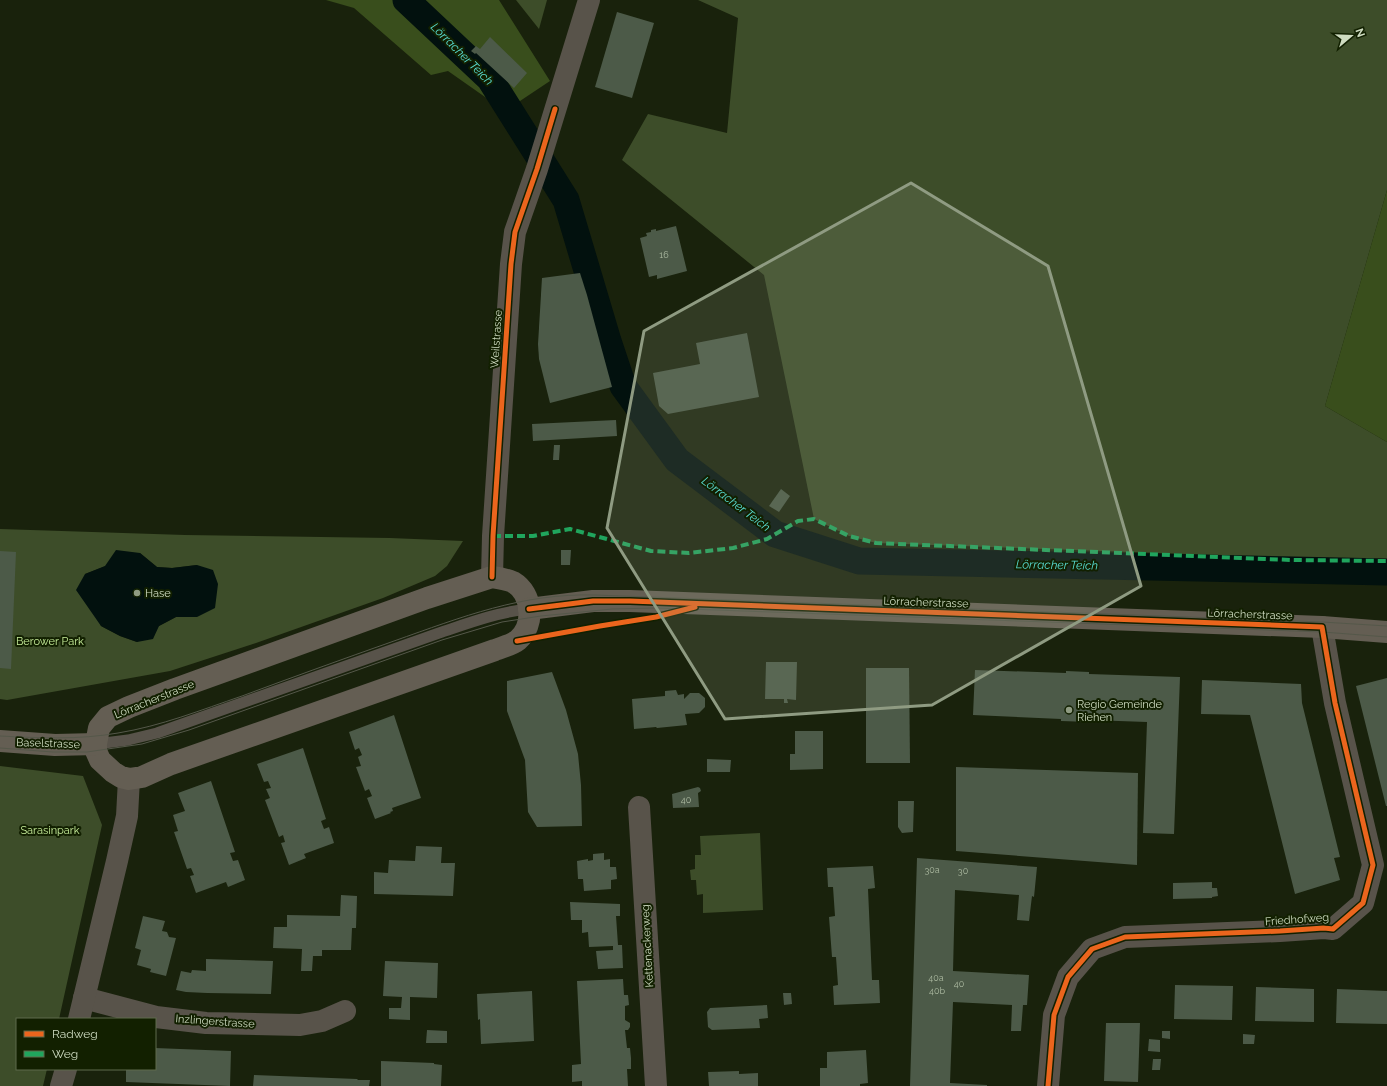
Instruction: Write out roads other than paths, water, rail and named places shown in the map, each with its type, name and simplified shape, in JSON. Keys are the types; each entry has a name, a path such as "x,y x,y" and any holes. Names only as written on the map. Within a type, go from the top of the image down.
{"main road":[{"path":"96,744 96,751 100,760 113,772 121,777 129,779 142,777 153,774 171,764 495,650 516,641 524,633 528,624 529,609 522,590 514,583 504,578 492,577"},
{"name":"Lörracherstrasse","path":"96,744 99,728 108,718 128,707 420,601 492,577"},
{"name":"Lörracherstrasse","path":"529,609 593,601 630,601 1322,627 1387,632"},
{"name":"Baselstrasse","path":"0,741 55,745 96,744"}],"street":[{"name":"Weilstrasse","path":"492,577 493,536 510,264 515,232 537,169 589,0"},
{"name":"Friedhofweg","path":"1048,1086 1054,1015 1068,977 1092,949 1125,938 1324,928 1333,929 1363,903 1373,865 1335,703 1322,627"},
{"path":"79,1018 127,816 129,779"},
{"name":"Kettenackerweg","path":"639,807 656,1086"},
{"name":"Inzlingerstrasse","path":"84,998 156,1017 206,1023 300,1025 322,1021 345,1011"},
{"path":"61,1086 66,1070"}],"lane":[{"path":"96,744 128,740 157,733 486,617 529,609"}],"waterway":[{"name":"Lörracher Teich","path":"406,0 490,79 566,200 623,386 677,460 775,534 859,561 1387,572"}],"tram line":[{"path":"0,736 74,738 134,730 211,707 468,615 517,602 568,595 1322,622 1387,626"},
{"path":"0,748 53,752 87,752 142,744 189,730 442,640 502,622 541,616 612,609 688,609 1323,632 1387,637"}],"place":[{"name":"Hase","path":"137,593"},
{"name":"Regio Gemeinde Riehen","path":"1069,710"}],"park label":[{"name":"Berower Park","path":"50,641"},
{"name":"Sarasinpark","path":"50,830"}]}
